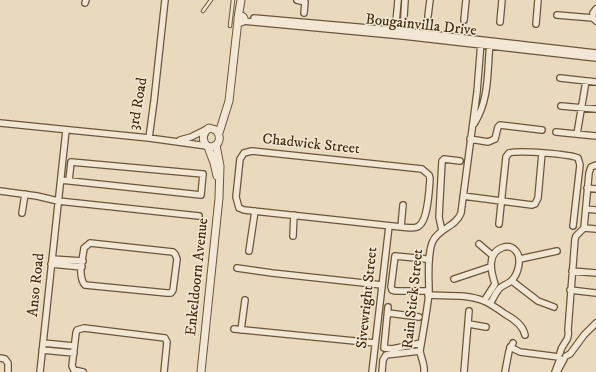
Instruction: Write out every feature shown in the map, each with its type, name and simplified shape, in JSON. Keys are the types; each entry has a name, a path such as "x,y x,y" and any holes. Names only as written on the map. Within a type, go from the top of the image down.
{"street":[{"name":"3rd Road","path":"0,124 149,138 165,0"},
{"name":"Enkeldoorn Avenue","path":"201,372 216,231 220,166 216,145 229,101 241,21 241,0"},
{"path":"297,0 305,2 304,13"},
{"path":"395,33 398,0"},
{"path":"403,34 405,0"},
{"path":"428,16 430,0"},
{"path":"464,20 466,0"},
{"path":"500,22 502,0"},
{"path":"536,24 538,0"},
{"path":"557,15 594,20 593,13 596,9"},
{"name":"Bougainvilla Drive","path":"241,21 395,33 596,53"},
{"name":"Rain Stick Street","path":"424,370 420,351 428,293 432,243 442,231 456,222 461,213 473,126 481,42"},
{"name":"Bougainvilla Drive","path":"490,43 596,58"},
{"name":"Rain Stick Street","path":"473,126 483,105 487,88 490,43"},
{"path":"560,78 596,82"},
{"path":"577,134 586,81"},
{"path":"561,106 596,109"},
{"path":"176,141 191,137 210,128 225,117"},
{"path":"470,139 491,142 495,139 498,127 500,126 542,130"},
{"path":"210,128 219,133"},
{"name":"Enkeldoorn Avenue","path":"210,128 203,136 204,143 208,147 214,163 219,184"},
{"name":"Anso Road","path":"40,372 66,130"},
{"path":"556,132 596,136"},
{"path":"149,138 176,141 212,148 216,145"},
{"name":"Chadwick Street","path":"247,151 422,169 429,175 430,180 423,223 415,228 255,211 239,208 236,197 240,159 247,151"},
{"path":"499,224 504,162 507,155 511,152 516,152 575,157 580,161 573,226"},
{"path":"463,196 532,205 535,204 538,198 542,153"},
{"path":"442,231 439,217 442,161 444,159 460,161"},
{"path":"60,180 69,181 201,195 203,174 71,162 69,181"},
{"path":"556,372 562,357 562,347 569,338 570,290 575,239 584,228 589,169 596,165"},
{"path":"587,188 596,189"},
{"path":"0,191 42,196 58,201 199,216"},
{"path":"22,213 25,194"},
{"path":"401,227 403,205"},
{"path":"586,209 596,210"},
{"path":"250,251 255,211"},
{"path":"292,236 294,215"},
{"name":"Sivewright Street","path":"372,372 388,226"},
{"path":"584,228 596,229"},
{"path":"90,243 167,250 176,254 177,259 173,290 167,293 88,286 82,282 82,264 84,248 90,243"},
{"path":"479,244 493,256"},
{"path":"484,301 491,296 500,288 512,281 517,271 520,259 513,248 507,247 497,250 493,256 490,267 495,284 491,296 490,304"},
{"path":"520,259 557,251"},
{"path":"426,259 395,256 391,287 392,290 463,297 484,301 520,325 526,335"},
{"path":"52,261 82,264"},
{"path":"454,279 490,267"},
{"path":"237,268 382,285"},
{"path":"572,271 596,274"},
{"path":"512,281 538,301 554,307"},
{"path":"570,290 596,293"},
{"path":"241,330 244,300"},
{"path":"388,307 384,348 392,349 421,343"},
{"path":"464,372 469,311"},
{"path":"388,313 419,317"},
{"path":"505,372 511,346 520,352 562,357 570,354 584,335 596,323"},
{"path":"469,324 486,327"},
{"path":"83,372 74,370 72,366 76,333 77,330 84,328 165,338 167,342 164,372"},
{"path":"234,329 375,343"},
{"path":"42,347 74,346"},
{"path":"42,347 74,353"},
{"path":"382,372 383,360 386,355 420,351"},
{"path":"0,358 5,359 8,363 8,372"}],"lane":[{"path":"203,11 212,0"},
{"path":"230,26 233,0"}]}
